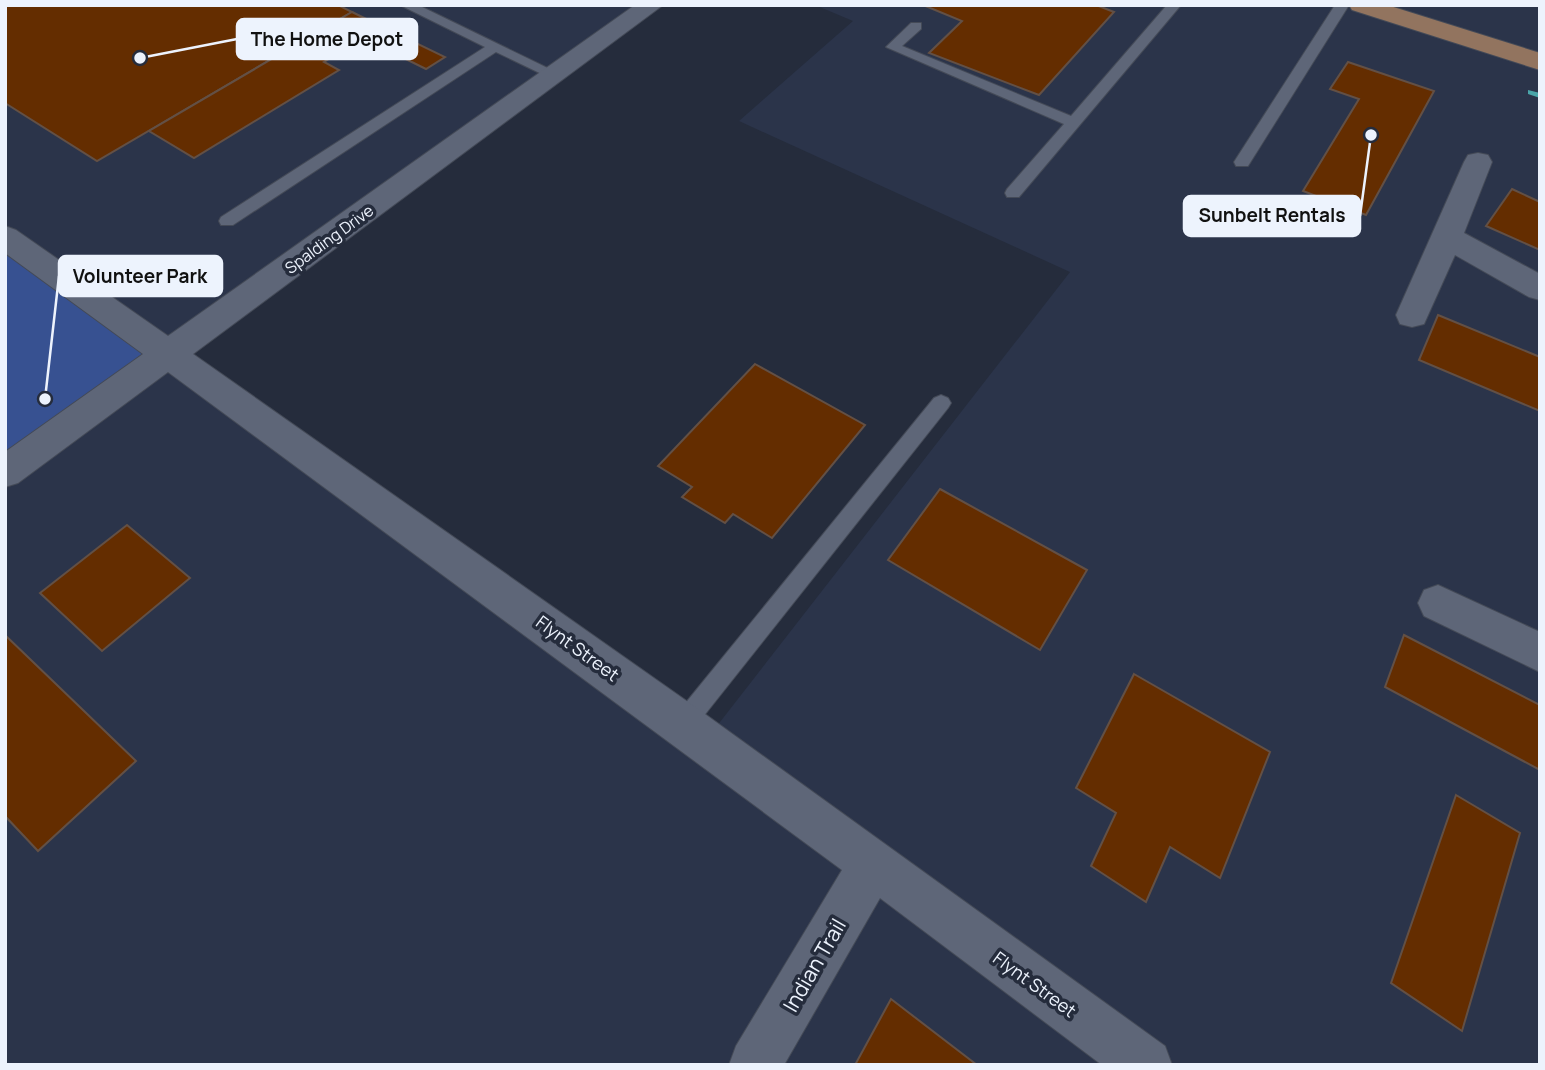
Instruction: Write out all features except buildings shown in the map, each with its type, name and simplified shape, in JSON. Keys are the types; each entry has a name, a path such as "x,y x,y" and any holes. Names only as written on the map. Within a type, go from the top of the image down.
{"main road":[{"path":"1362,5 1540,62"}],"street":[{"name":"Spalding Drive","path":"5,472 651,5"},
{"path":"1412,315 1478,162"},
{"name":"Flynt Street","path":"5,237 683,724 1146,1065"},
{"path":"1447,237 1540,289"},
{"path":"1438,603 1540,653"},
{"name":"Indian Trail","path":"755,1065 872,865"}],"lane":[{"path":"407,5 555,75"},
{"path":"1013,194 1174,5"},
{"path":"1242,162 1342,5"},
{"path":"916,26 893,47 1075,122"},
{"path":"227,221 495,47"},
{"path":"683,724 941,403"}],"shaded area":[{"path":"5,5 660,5 163,344 706,740 1070,272 739,121 853,21 815,5 1540,5 1540,1065 5,1065"},
{"path":"5,237 163,344 5,455"}],"waterway":[{"path":"1531,92 1540,96"}],"place":[{"name":"The Home Depot","path":"140,58"},
{"name":"Sunbelt Rentals","path":"1371,135"},
{"name":"Volunteer Park","path":"45,399"}]}
